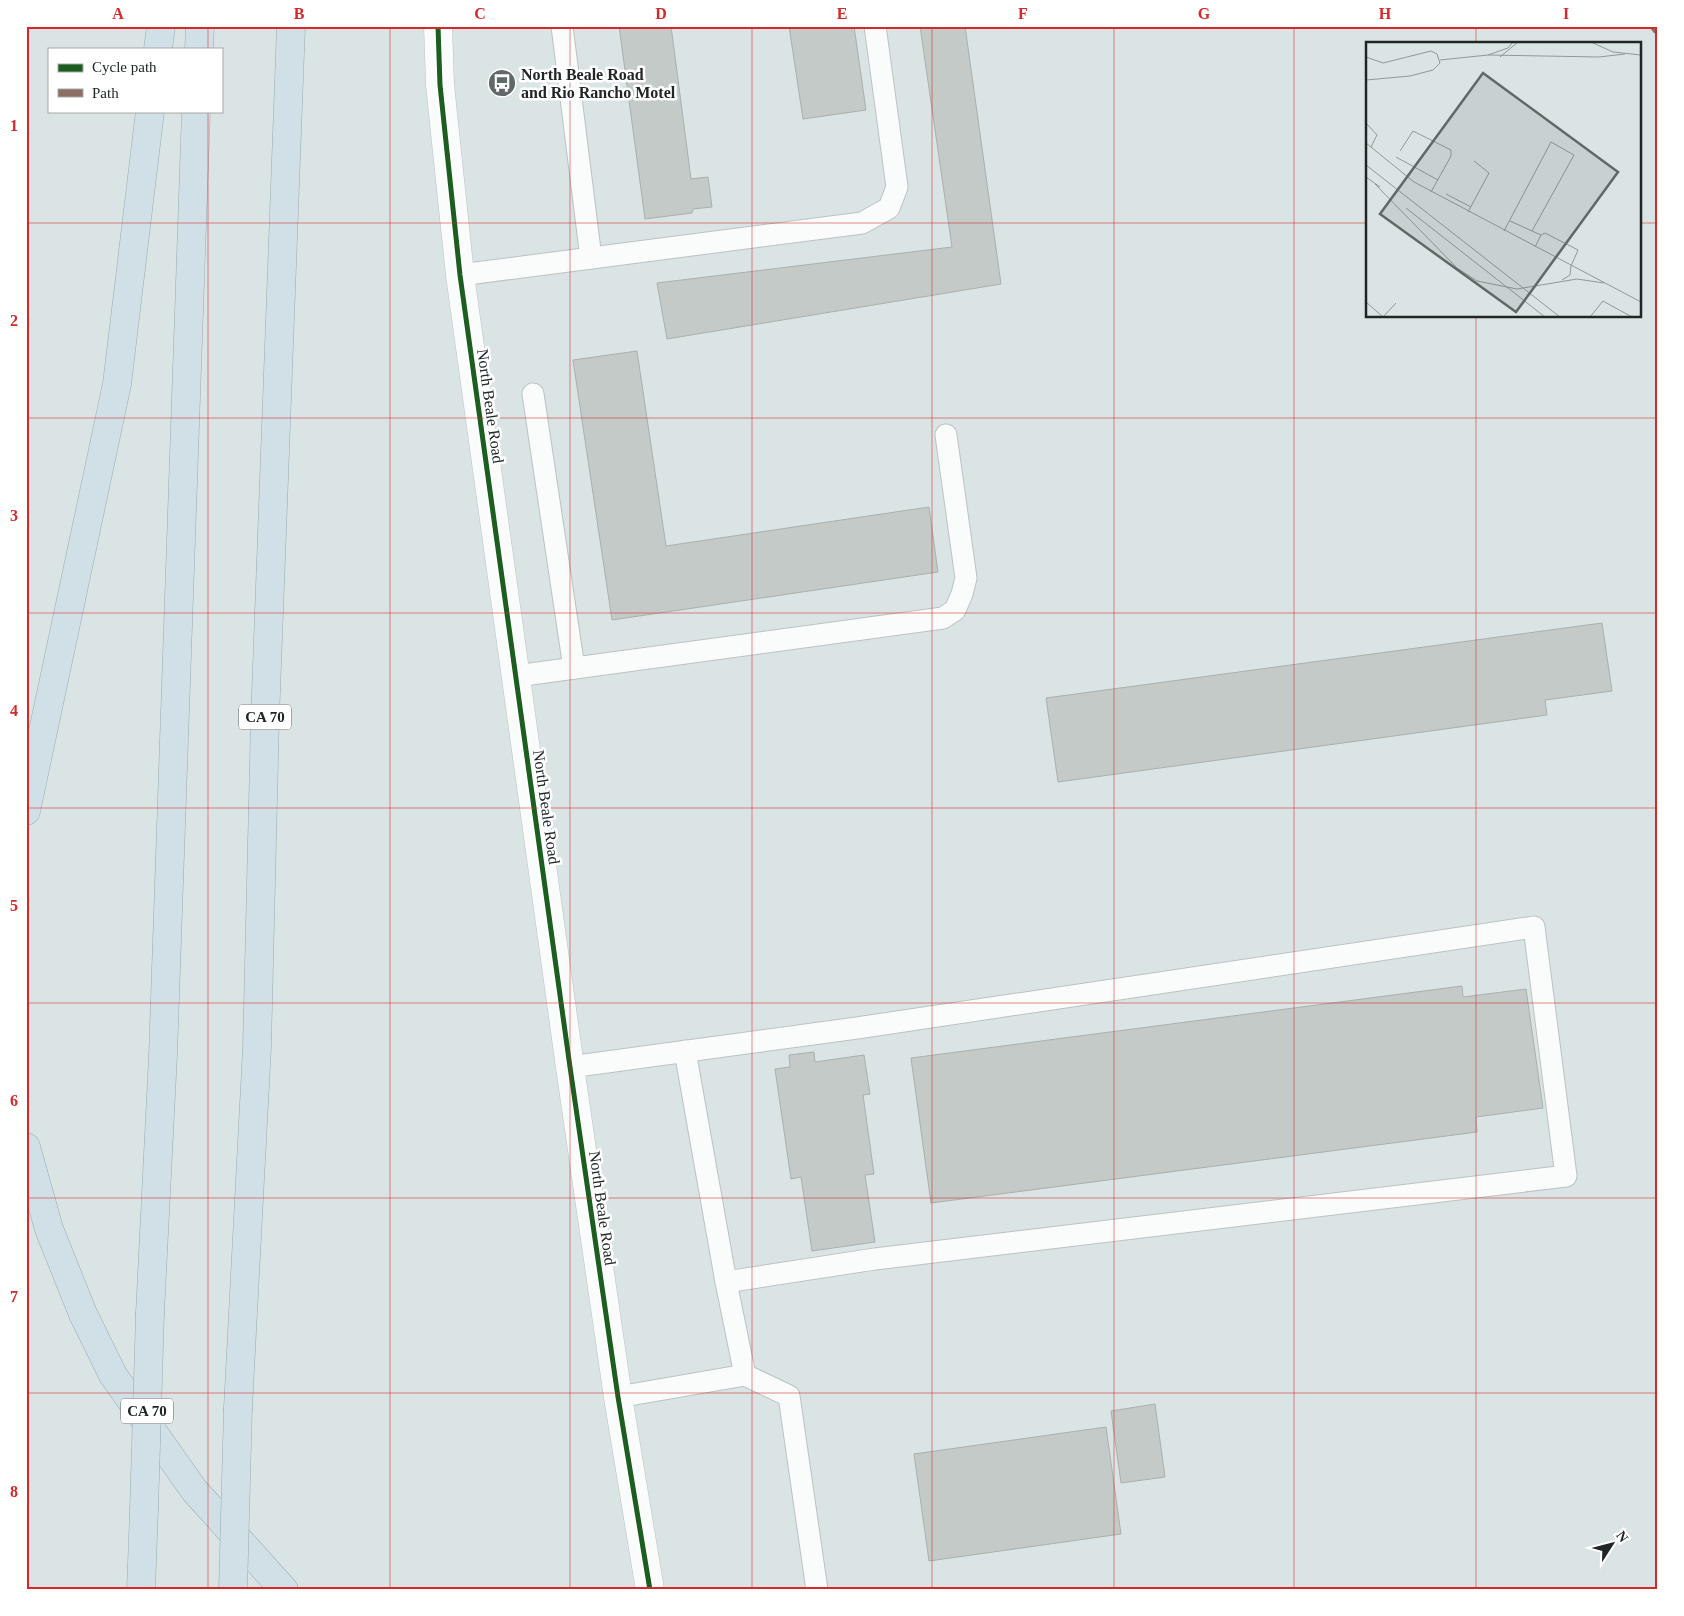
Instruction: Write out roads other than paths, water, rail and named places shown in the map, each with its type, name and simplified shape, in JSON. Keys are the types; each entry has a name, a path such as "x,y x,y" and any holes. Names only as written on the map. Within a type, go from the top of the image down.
{"highway":[{"path":"158,48 161,26"},
{"path":"199,48 200,26"},
{"name":"CA 70","path":"233,1590 238,1408 257,1047 265,719 291,26"},
{"path":"26,811 118,384 150,112"},
{"name":"CA 70","path":"141,1590 150,1313 163,1055 196,112"},
{"path":"26,1148 49,1230 83,1314 113,1375 194,1490 284,1590"}],"main road":[{"name":"North Beale Road","path":"438,26 440,85 460,275 570,1067 618,1397 650,1590"}],"lane":[{"path":"562,26 592,258"},
{"path":"460,275 862,223 889,208 897,187 875,26"},
{"path":"533,394 574,668"},
{"path":"516,676 943,618 955,610 966,578 946,435"},
{"path":"570,1067 867,1026 1534,927 1566,1176 875,1259 726,1282"},
{"path":"686,1051 744,1375"},
{"path":"618,1397 744,1375 789,1396 817,1590"}],"place":[{"name":"North Beale Road and Rio Rancho Motel","path":"502,83"}]}
